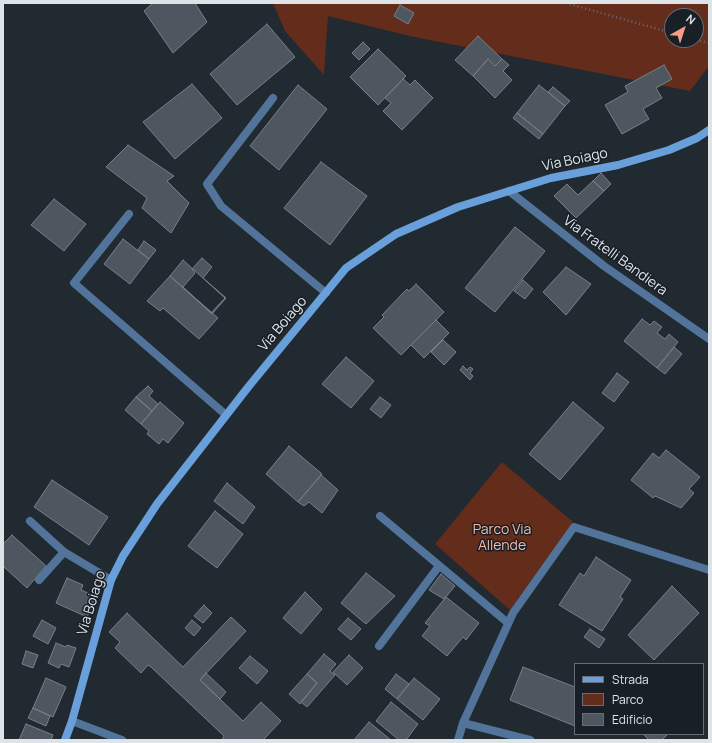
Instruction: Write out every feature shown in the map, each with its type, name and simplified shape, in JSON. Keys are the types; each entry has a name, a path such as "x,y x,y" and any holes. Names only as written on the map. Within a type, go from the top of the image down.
{"street":[{"path":"273,98 207,184 221,206 326,293"},
{"name":"Via Boiago","path":"64,740 72,721 111,580 123,556 148,516 226,415 346,268 396,234 458,207 551,178 618,165 669,150 697,138 709,130"},
{"name":"Via Fratelli Bandiera","path":"509,191 604,266 709,339"},
{"path":"129,214 74,282 226,415"},
{"path":"380,516 508,623"},
{"path":"30,522 64,552 111,580"},
{"path":"458,740 463,723 513,613 574,527 709,570"},
{"path":"39,580 64,552"},
{"path":"379,646 439,566"},
{"path":"72,721 122,740"},
{"path":"463,723 530,740"}],"path":[{"path":"566,3 664,31"}],"green space":[{"path":"273,3 709,3 709,66 690,91 414,37 328,16 324,75 285,31"},
{"name":"Parco Via Allende","path":"502,462 573,522 510,610 435,544"}],"building":[{"path":"153,3 195,3 207,22 173,53 144,11"},
{"path":"400,5 414,13 408,24 394,16"},
{"path":"267,24 295,57 237,105 210,74"},
{"path":"478,36 502,59 495,66 488,59 473,76 455,60"},
{"path":"363,42 370,49 359,60 352,53"},
{"path":"378,49 406,76 378,105 350,77"},
{"path":"488,59 495,66 502,59 509,65 503,71 512,80 495,98 473,76"},
{"path":"664,65 672,79 656,88 662,98 643,109 649,119 622,134 605,105 628,92 625,86"},
{"path":"403,79 410,85 415,80 433,98 402,130 383,111 391,103 385,98"},
{"path":"192,84 222,118 175,159 143,122"},
{"path":"298,85 327,109 279,170 250,146"},
{"path":"539,85 565,106 543,134 517,113"},
{"path":"553,87 570,101 565,106 548,92"},
{"path":"517,113 543,134 539,139 513,118"},
{"path":"128,145 174,176 167,181 189,203 171,233 142,208 147,198 106,167"},
{"path":"321,162 367,196 330,245 284,208"},
{"path":"601,173 611,184 604,191 593,181"},
{"path":"593,181 604,191 576,218 554,196 567,184 578,195"},
{"path":"54,199 86,224 64,251 31,225"},
{"path":"515,227 545,251 495,312 465,288"},
{"path":"123,239 149,259 130,284 104,264"},
{"path":"144,241 156,250 149,259 138,250"},
{"path":"202,258 212,267 203,278 226,298 212,314 183,287 195,273 192,269"},
{"path":"183,260 225,298 211,313 170,276"},
{"path":"566,267 591,284 566,315 543,292"},
{"path":"170,276 218,318 199,339 163,308 160,311 147,301"},
{"path":"523,280 533,289 525,299 514,291"},
{"path":"416,284 444,312 401,355 373,328 384,317 382,315 407,289 409,291"},
{"path":"642,319 650,325 654,321 662,327 657,333 665,339 669,334 678,342 657,368 624,341"},
{"path":"436,320 449,333 424,358 411,345"},
{"path":"443,340 456,352 444,365 431,352"},
{"path":"674,347 682,354 665,374 657,368"},
{"path":"346,357 374,381 351,408 322,384"},
{"path":"463,366 467,370 470,367 473,369 470,373 473,376 470,380 460,370"},
{"path":"617,373 629,382 614,402 602,393"},
{"path":"148,386 153,391 149,396 158,404 152,411 136,397"},
{"path":"136,397 152,411 141,424 125,410"},
{"path":"380,397 391,405 381,418 370,409"},
{"path":"160,402 184,423 168,443 163,439 159,444 147,434 149,431 141,424"},
{"path":"573,402 604,428 560,480 529,454"},
{"path":"289,446 322,474 298,502 266,474"},
{"path":"666,450 700,477 689,489 694,493 681,508 655,496 653,498 631,480 653,453 659,458"},
{"path":"321,475 338,490 322,513 309,502 304,506 298,502"},
{"path":"52,480 108,517 89,545 34,507"},
{"path":"227,483 255,507 243,524 214,501"},
{"path":"215,511 243,534 217,568 188,546"},
{"path":"12,535 46,566 27,588 3,566 3,544"},
{"path":"596,557 631,580 620,597 623,599 602,631 559,605 580,573 584,576"},
{"path":"366,573 395,596 366,624 341,603"},
{"path":"441,574 455,586 444,599 429,590"},
{"path":"67,578 83,585 81,590 97,597 87,617 56,603"},
{"path":"672,586 699,613 654,660 628,635"},
{"path":"305,592 322,609 301,634 283,618"},
{"path":"446,597 479,623 466,640 463,637 447,656 422,636 430,626 425,623"},
{"path":"204,605 212,613 203,623 194,616"},
{"path":"127,613 183,667 231,617 246,631 200,680 243,721 261,702 281,721 263,740 222,740 224,736 151,667 148,665 141,673 115,648 120,642 109,632"},
{"path":"348,618 361,629 351,640 338,629"},
{"path":"42,620 56,628 48,644 33,636"},
{"path":"192,620 201,628 194,636 185,628"},
{"path":"590,629 605,639 599,648 584,637"},
{"path":"56,643 66,647 67,645 76,648 69,667 61,664 59,668 48,663"},
{"path":"26,651 38,655 33,668 22,664"},
{"path":"324,654 336,664 330,671 335,675 307,707 301,702 317,683 307,674"},
{"path":"349,655 363,668 347,685 333,672"},
{"path":"250,656 268,671 257,684 239,668"},
{"path":"523,667 574,687 574,726 510,700"},
{"path":"206,673 226,692 220,699 200,680"},
{"path":"307,674 317,683 300,704 289,694"},
{"path":"396,674 409,684 397,699 385,689"},
{"path":"46,678 66,687 53,717 33,708"},
{"path":"414,678 440,699 423,720 397,699"},
{"path":"391,702 418,724 406,740 399,740 376,721"},
{"path":"33,708 50,716 46,726 28,718"},
{"path":"369,722 391,740 354,740"},
{"path":"26,724 53,735 51,740 19,740"},
{"path":"644,735 667,735 662,740 649,740"}]}
